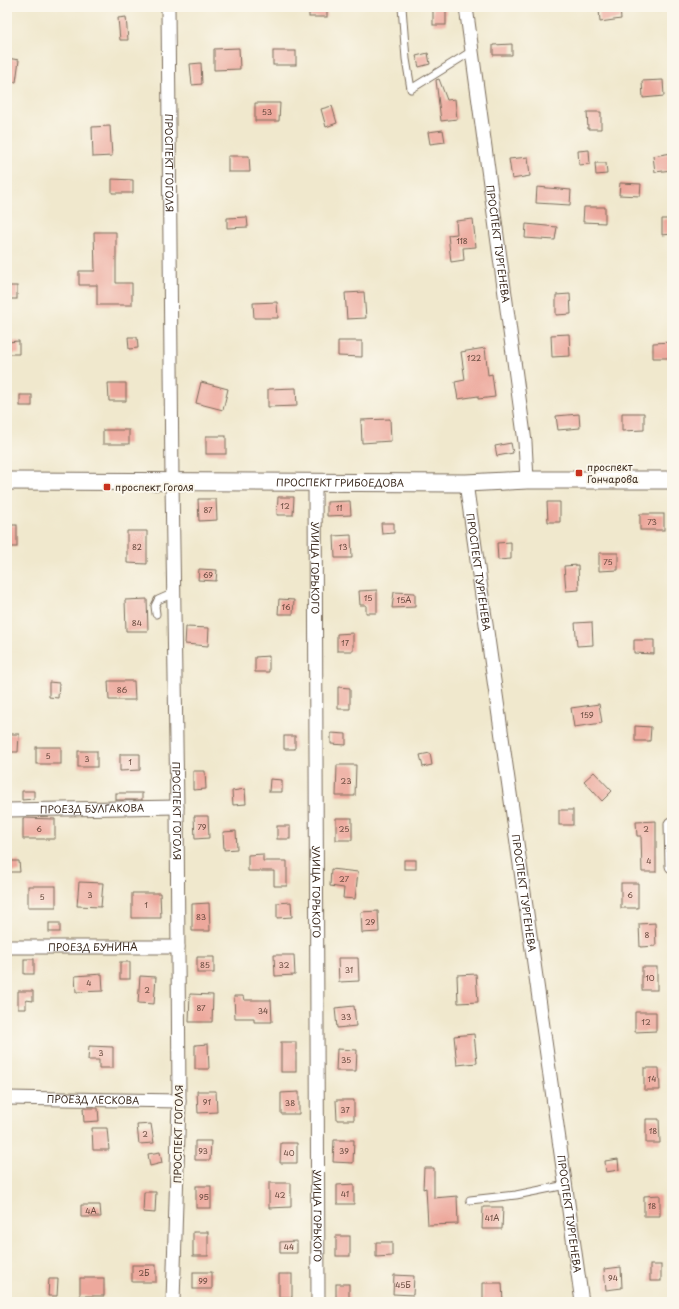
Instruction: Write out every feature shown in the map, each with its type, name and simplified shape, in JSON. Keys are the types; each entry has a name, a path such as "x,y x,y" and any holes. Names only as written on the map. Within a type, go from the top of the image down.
{"street":[{"name":"ПРОСПЕКТ ГОГОЛЯ","path":"168,7 179,1101 173,1302"},
{"name":"ПРОСПЕКТ ТУРГЕНЕВА","path":"466,7 526,442 527,480"},
{"name":"ПРОСПЕКТ ГРИБОЕДОВА","path":"7,481 466,483 527,480 672,480"},
{"name":"УЛИЦА ГОРЬКОГО","path":"315,482 318,1302"},
{"name":"ПРОСПЕКТ ТУРГЕНЕВА","path":"466,483 582,1302"},
{"name":"ПРОЕЗД БУЛГАКОВА","path":"7,810 177,807"},
{"path":"671,824 672,866"},
{"name":"ПРОЕЗД БУНИНА","path":"7,947 178,947"},
{"name":"ПРОЕЗД ЛЕСКОВА","path":"7,1098 179,1101"}],"lane":[{"path":"402,7 406,58 411,89 472,51"},
{"path":"156,614 155,606 158,600 174,593"},
{"path":"470,1200 516,1195 566,1185"}],"building":[{"path":"309,7 327,7 327,17 309,17"},
{"path":"433,7 446,7 446,25 433,25"},
{"path":"620,7 621,19 600,22 599,9"},
{"path":"126,17 128,40 120,40 118,18"},
{"path":"512,44 512,55 493,55 493,45"},
{"path":"239,48 240,69 214,70 214,49"},
{"path":"273,51 296,51 296,65 273,65"},
{"path":"428,53 430,64 419,67 416,56"},
{"path":"7,58 19,60 16,82 7,81"},
{"path":"201,63 202,84 192,85 190,64"},
{"path":"439,79 447,100 455,99 457,119 441,121 436,80"},
{"path":"663,80 664,96 643,98 642,81"},
{"path":"255,103 280,103 279,121 255,121"},
{"path":"332,106 337,123 326,127 321,109"},
{"path":"587,112 601,112 601,129 588,129"},
{"path":"110,126 112,156 93,157 92,127"},
{"path":"443,130 445,142 430,144 428,132"},
{"path":"589,150 590,164 579,165 578,151"},
{"path":"672,153 672,170 655,172 653,156"},
{"path":"228,156 249,156 250,172 228,172"},
{"path":"528,157 530,176 512,179 509,159"},
{"path":"595,163 606,163 607,174 596,175"},
{"path":"112,179 133,180 133,193 112,193"},
{"path":"620,183 641,184 640,196 619,195"},
{"path":"537,187 571,190 570,205 536,203"},
{"path":"584,207 605,207 605,223 583,222"},
{"path":"247,217 248,227 227,228 227,218"},
{"path":"473,219 476,247 463,248 464,260 451,262 448,235 457,234 456,221"},
{"path":"662,219 672,219 672,234 662,235"},
{"path":"526,224 557,227 555,240 525,238"},
{"path":"94,232 116,232 116,283 132,283 132,305 97,305 97,285 79,285 79,271 95,271"},
{"path":"7,286 17,286 17,299 7,299"},
{"path":"364,292 366,318 347,319 345,293"},
{"path":"570,294 571,314 556,315 556,295"},
{"path":"277,302 278,318 254,318 253,303"},
{"path":"569,334 570,356 552,357 551,335"},
{"path":"128,337 137,337 138,348 129,349"},
{"path":"19,341 19,354 7,354 7,342"},
{"path":"338,341 362,341 362,357 338,356"},
{"path":"672,342 672,358 653,358 653,343"},
{"path":"485,348 488,375 492,374 495,397 478,399 478,396 458,399 455,382 465,380 461,352"},
{"path":"201,382 228,389 223,410 196,403"},
{"path":"108,383 126,383 126,401 109,401"},
{"path":"296,388 297,406 268,407 268,389"},
{"path":"20,395 32,395 32,406 20,406"},
{"path":"622,413 644,413 644,430 622,431"},
{"path":"579,414 580,428 558,430 556,416"},
{"path":"390,419 391,441 362,443 361,420"},
{"path":"103,430 129,430 129,444 103,444"},
{"path":"206,436 226,436 226,454 206,454"},
{"path":"511,443 513,453 497,456 495,446"},
{"path":"278,497 294,497 293,515 277,515"},
{"path":"198,499 216,499 217,520 199,521"},
{"path":"350,501 351,515 327,516 327,502"},
{"path":"547,502 560,502 560,522 548,522"},
{"path":"640,514 664,514 664,530 640,530"},
{"path":"381,523 394,523 394,533 382,534"},
{"path":"7,525 17,525 17,547 7,547"},
{"path":"127,531 147,531 147,564 127,563"},
{"path":"351,535 352,558 335,558 334,536"},
{"path":"511,542 511,559 498,560 497,543"},
{"path":"599,553 618,553 618,570 599,571"},
{"path":"578,565 579,590 566,591 564,566"},
{"path":"199,569 217,570 216,581 198,580"},
{"path":"377,590 377,613 366,613 366,605 360,605 359,591"},
{"path":"394,592 415,593 415,607 392,608"},
{"path":"147,599 148,631 126,631 125,600"},
{"path":"279,599 294,600 293,614 278,614"},
{"path":"592,622 593,645 577,646 575,623"},
{"path":"186,627 209,628 208,646 185,644"},
{"path":"353,633 353,651 337,651 337,634"},
{"path":"634,640 654,640 654,654 634,653"},
{"path":"269,656 269,672 255,672 255,657"},
{"path":"108,681 134,681 135,700 109,700"},
{"path":"49,682 59,683 58,698 49,697"},
{"path":"338,687 350,688 350,709 338,709"},
{"path":"599,704 602,723 574,727 571,708"},
{"path":"635,726 651,727 650,741 635,741"},
{"path":"331,733 346,734 346,745 331,744"},
{"path":"7,734 19,734 18,752 7,752"},
{"path":"284,736 295,736 295,749 284,749"},
{"path":"36,747 61,747 61,764 36,764"},
{"path":"78,751 97,751 97,767 78,767"},
{"path":"430,753 432,765 423,767 420,755"},
{"path":"120,754 140,754 140,770 120,771"},
{"path":"337,765 356,765 355,796 336,796"},
{"path":"193,771 205,771 206,789 193,790"},
{"path":"594,772 612,791 602,801 584,781"},
{"path":"270,779 282,780 282,792 269,792"},
{"path":"245,789 246,804 233,805 232,791"},
{"path":"22,791 34,791 34,799 22,800"},
{"path":"116,793 142,793 142,800 116,800"},
{"path":"559,810 573,810 573,825 559,825"},
{"path":"194,816 208,816 209,838 195,839"},
{"path":"23,818 55,819 55,839 23,839"},
{"path":"336,818 352,818 352,840 336,840"},
{"path":"656,821 656,872 642,872 641,836 637,836 636,822"},
{"path":"277,826 290,826 290,839 277,839"},
{"path":"236,831 237,849 224,850 223,832"},
{"path":"263,854 263,861 287,861 287,886 274,886 274,871 248,871 248,855"},
{"path":"404,860 416,860 416,869 404,869"},
{"path":"9,861 19,861 20,872 9,872"},
{"path":"331,869 358,872 355,899 343,898 344,888 330,886"},
{"path":"79,882 103,883 101,907 77,906"},
{"path":"621,883 638,883 638,908 621,908"},
{"path":"28,886 56,886 56,907 28,907"},
{"path":"132,893 160,893 161,918 132,918"},
{"path":"291,902 292,917 277,918 277,903"},
{"path":"209,903 210,931 192,931 192,904"},
{"path":"378,911 379,932 362,933 361,912"},
{"path":"49,923 60,923 60,932 49,932"},
{"path":"655,923 656,946 640,947 639,924"},
{"path":"274,955 294,955 295,975 275,976"},
{"path":"197,957 214,957 214,973 197,973"},
{"path":"338,958 358,958 359,981 339,982"},
{"path":"24,959 34,959 34,974 24,974"},
{"path":"120,962 130,962 130,979 120,979"},
{"path":"642,967 657,967 657,990 642,990"},
{"path":"102,974 103,991 76,992 75,976"},
{"path":"476,974 478,1002 458,1003 457,975"},
{"path":"140,976 156,977 154,1004 138,1003"},
{"path":"18,991 33,991 33,1001 26,1000 26,1009 18,1009"},
{"path":"190,994 213,995 212,1022 189,1022"},
{"path":"234,996 243,996 244,1000 271,1000 272,1022 254,1022 254,1018 235,1018"},
{"path":"354,1006 356,1026 337,1028 335,1008"},
{"path":"635,1012 656,1012 656,1031 635,1032"},
{"path":"474,1034 477,1063 457,1065 454,1036"},
{"path":"281,1042 296,1042 296,1072 281,1072"},
{"path":"208,1044 209,1069 195,1069 195,1045"},
{"path":"89,1046 113,1047 113,1068 99,1068 99,1060 88,1060"},
{"path":"337,1049 357,1050 356,1071 336,1071"},
{"path":"644,1068 659,1068 660,1090 644,1090"},
{"path":"197,1091 216,1091 217,1112 198,1113"},
{"path":"299,1092 299,1114 281,1114 281,1093"},
{"path":"336,1100 354,1100 354,1120 337,1120"},
{"path":"83,1108 98,1108 99,1121 84,1122"},
{"path":"646,1119 659,1119 660,1143 646,1143"},
{"path":"151,1124 154,1143 139,1144 137,1125"},
{"path":"92,1128 107,1128 109,1150 93,1150"},
{"path":"334,1140 354,1140 353,1163 333,1162"},
{"path":"195,1141 211,1141 210,1160 195,1160"},
{"path":"281,1143 297,1143 297,1163 280,1163"},
{"path":"160,1152 162,1163 150,1166 148,1154"},
{"path":"618,1159 619,1170 606,1172 605,1161"},
{"path":"424,1168 434,1168 434,1198 457,1196 458,1224 428,1225 426,1188 423,1189"},
{"path":"269,1183 291,1183 291,1207 269,1208"},
{"path":"354,1184 354,1204 337,1204 337,1185"},
{"path":"196,1186 211,1186 211,1208 196,1208"},
{"path":"144,1192 156,1192 155,1213 143,1212"},
{"path":"660,1195 660,1216 644,1216 644,1196"},
{"path":"81,1205 100,1205 101,1217 81,1217"},
{"path":"483,1207 503,1207 502,1229 482,1229"},
{"path":"193,1232 208,1232 208,1256 193,1256"},
{"path":"336,1236 350,1236 350,1256 336,1256"},
{"path":"297,1241 297,1253 280,1253 280,1242"},
{"path":"376,1242 392,1242 392,1256 376,1257"},
{"path":"132,1265 156,1265 156,1282 132,1282"},
{"path":"650,1265 661,1265 661,1281 650,1281"},
{"path":"621,1267 622,1288 606,1290 604,1269"},
{"path":"193,1272 212,1272 212,1289 193,1289"},
{"path":"279,1274 292,1274 292,1297 279,1297"},
{"path":"394,1275 414,1276 413,1295 393,1294"},
{"path":"80,1278 104,1278 104,1296 80,1296"},
{"path":"49,1279 58,1279 57,1296 48,1296"},
{"path":"483,1283 502,1283 503,1302 483,1302"},
{"path":"336,1284 349,1284 349,1302 336,1302"}],"place":[{"name":"проспект Гончарова","path":"579,473"},
{"name":"проспект Гоголя","path":"107,487"}]}
